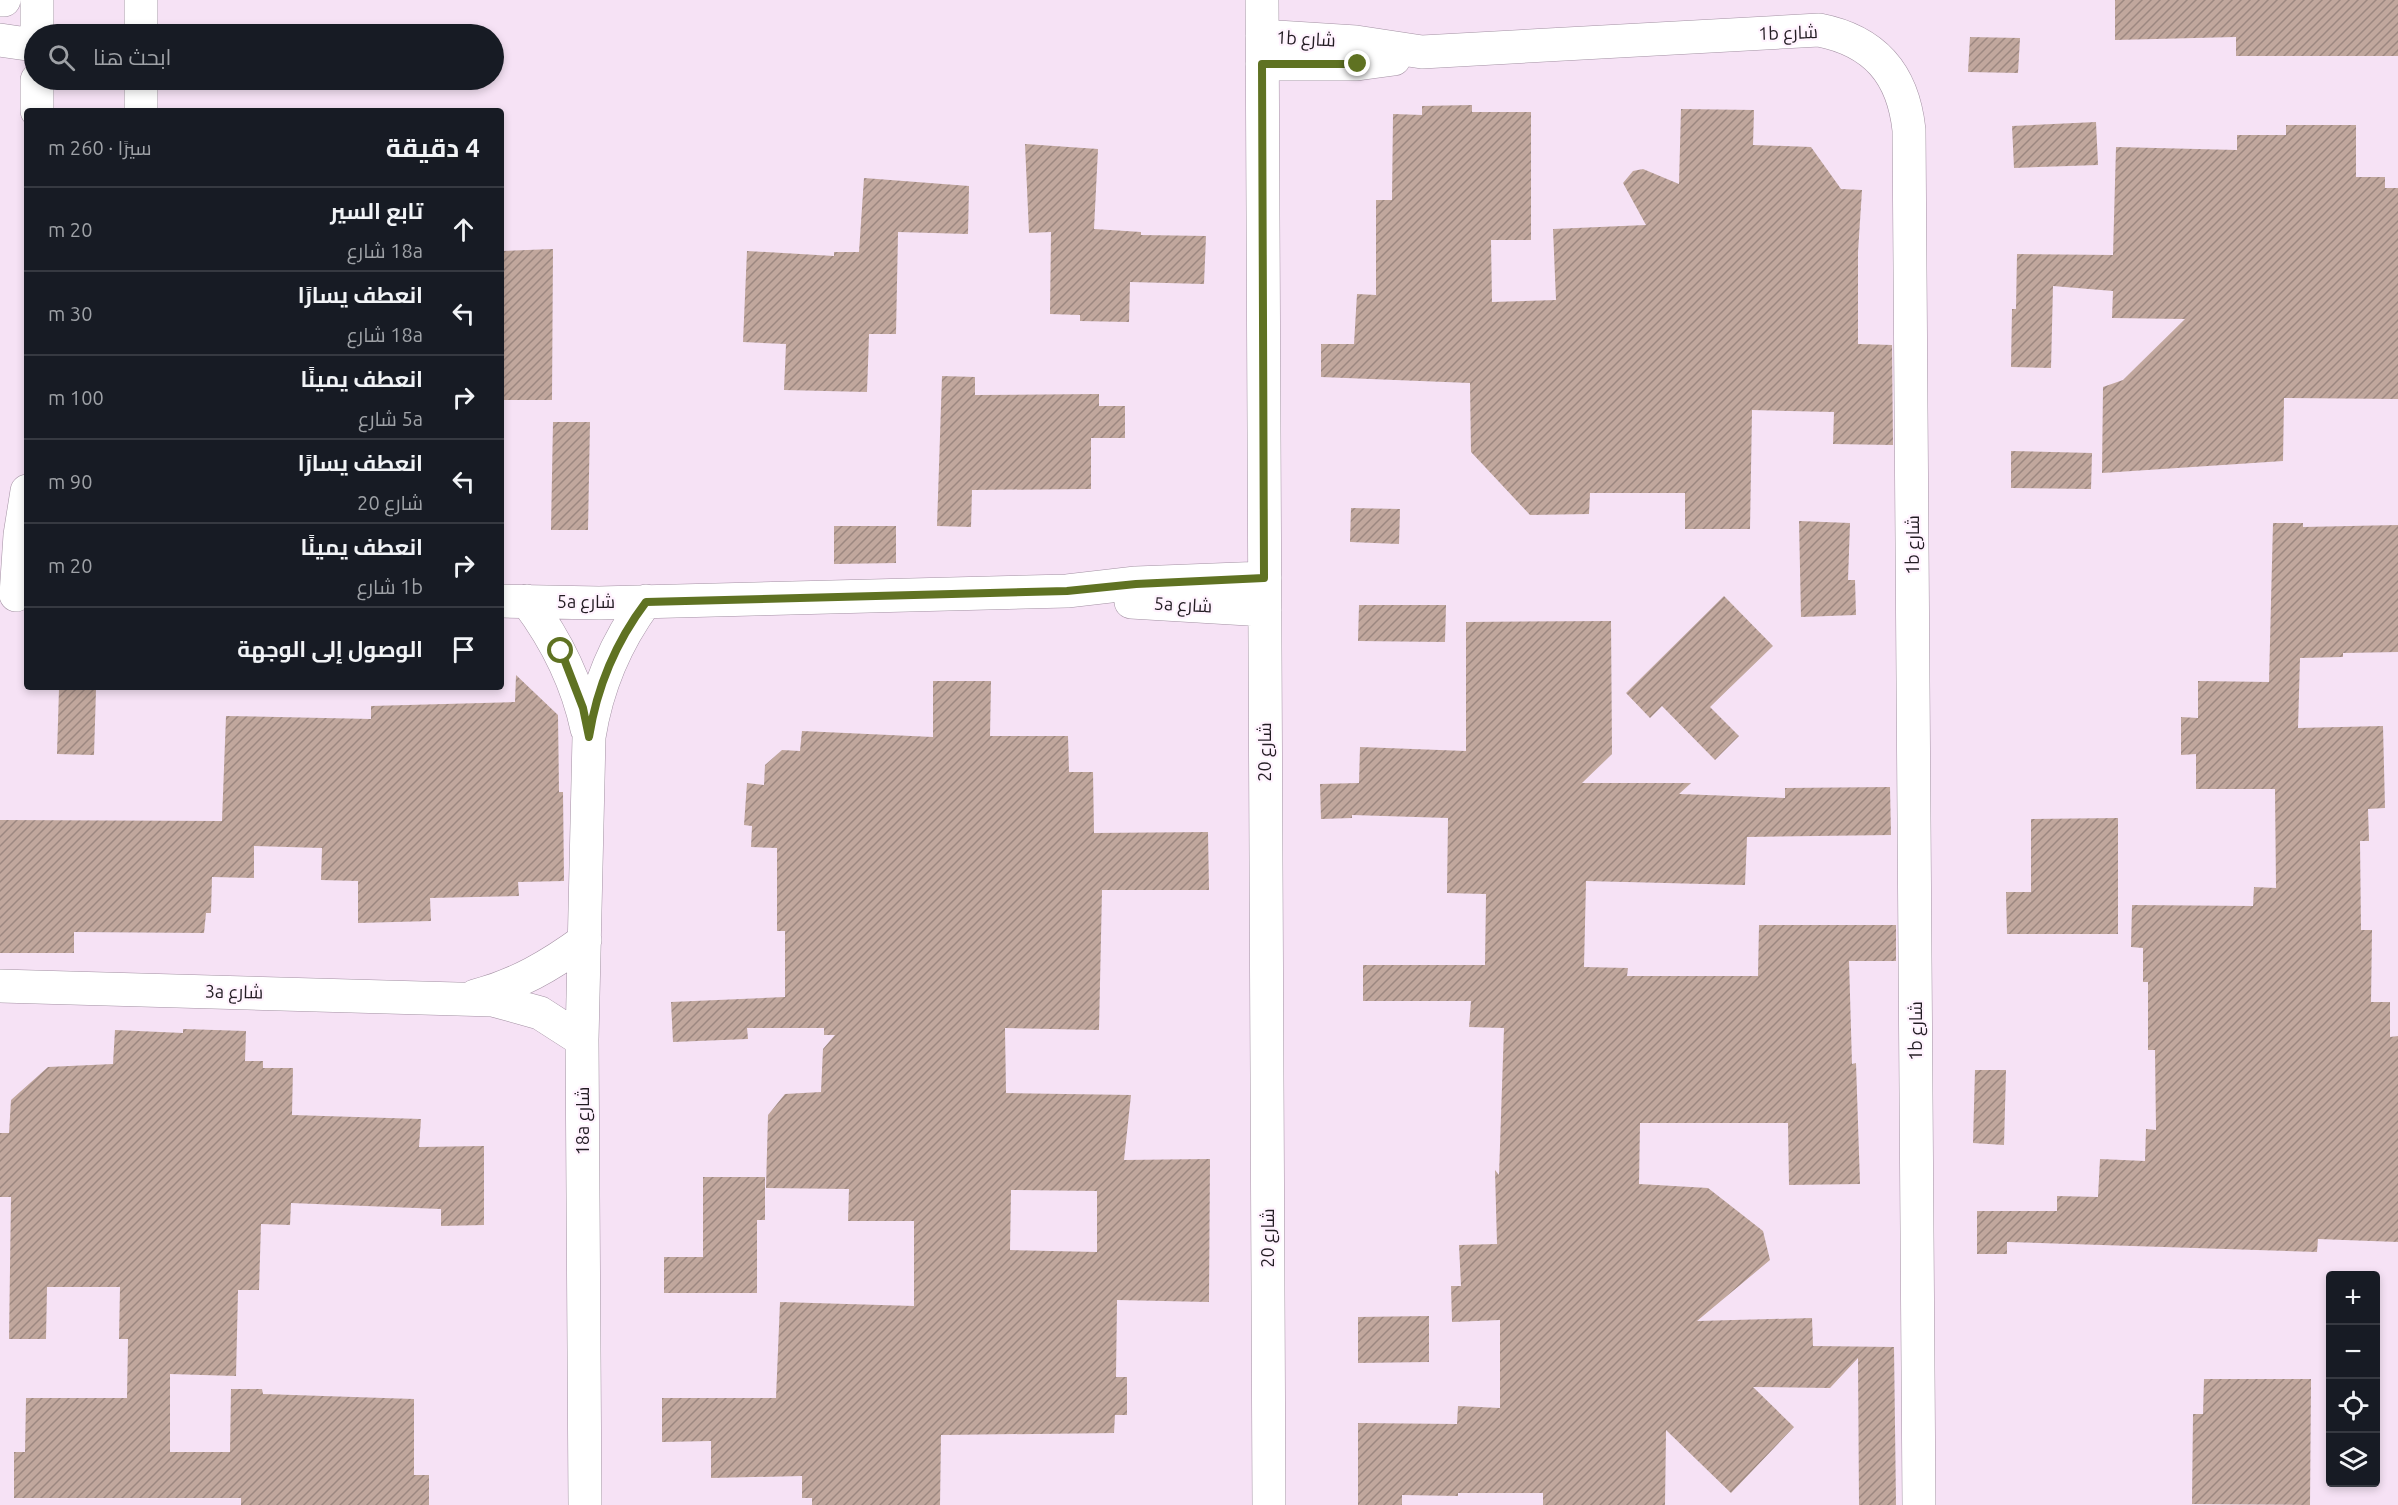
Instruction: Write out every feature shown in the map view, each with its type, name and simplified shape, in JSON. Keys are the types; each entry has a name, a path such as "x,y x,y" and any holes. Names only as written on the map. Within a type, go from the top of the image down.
{"street":[{"path":"37,0 37,24"},
{"path":"141,0 141,24"},
{"name":"شارع 20","path":"1262,0 1269,1505"},
{"name":"1b شارع","path":"1262,50 1358,64 1391,60 1422,52 1819,30 1840,34 1864,45 1884,63 1899,85 1907,107 1910,142 1919,1505"},
{"path":"0,40 24,44"},
{"path":"37,90 37,108"},
{"path":"141,90 141,108"},
{"path":"14,595 24,509"},
{"name":"5a شارع","path":"514,601 646,602 1067,591 1136,584 1264,578"},
{"name":"5a شارع","path":"1067,591 1137,603 1265,610"},
{"name":"18a شارع","path":"514,601 546,626 561,651 583,708 589,737"},
{"name":"18a شارع","path":"585,1505 582,1040 589,737 593,708 613,652 628,626 646,602"},
{"name":"3a شارع","path":"468,998 494,991 542,970 585,940"},
{"name":"3a شارع","path":"0,986 493,1000 540,1014 582,1040"}],"building":[{"path":"2115,0 2398,0 2398,56 2236,56 2236,37 2115,40"},
{"path":"1970,37 2020,38 2018,73 1968,72"},
{"path":"1472,105 1472,112 1531,112 1531,240 1491,240 1492,302 1556,300 1553,229 1646,225 1623,183 1633,171 1643,169 1679,184 1681,109 1754,110 1753,145 1811,147 1841,189 1862,190 1858,252 1858,344 1892,345 1893,445 1833,444 1834,412 1752,410 1750,529 1685,529 1685,493 1590,493 1589,514 1530,515 1471,452 1470,383 1321,377 1321,344 1354,344 1357,294 1376,295 1376,200 1392,200 1393,114 1422,115 1422,106"},
{"path":"2096,122 2098,165 2014,168 2012,126"},
{"path":"2286,125 2356,125 2356,177 2385,177 2385,188 2398,188 2398,399 2284,398 2283,461 2102,473 2103,387 2123,380 2185,319 2112,318 2113,291 2053,286 2051,368 2011,367 2012,309 2016,309 2017,254 2113,255 2116,147 2237,150 2237,135 2286,135"},
{"path":"1025,144 1098,149 1094,229 1141,232 1141,235 1206,236 1204,284 1130,282 1129,322 1080,321 1080,315 1050,314 1051,232 1029,233"},
{"path":"864,178 969,186 968,234 898,232 896,334 869,334 867,392 784,390 786,344 743,342 747,251 834,256 834,252 859,252"},
{"path":"553,249 552,400 504,400 504,251"},
{"path":"942,376 975,377 975,395 1099,394 1099,406 1125,406 1125,438 1091,438 1091,489 972,490 971,527 937,526"},
{"path":"553,422 590,422 588,530 551,530"},
{"path":"2011,451 2092,453 2091,489 2011,488"},
{"path":"1351,508 1400,509 1399,544 1350,542"},
{"path":"1799,521 1850,523 1848,580 1855,580 1856,615 1801,617"},
{"path":"2273,523 2303,523 2303,527 2398,525 2398,652 2343,653 2343,657 2300,658 2298,728 2383,726 2385,808 2368,809 2369,841 2360,841 2361,930 2372,930 2371,1002 2390,1002 2390,1037 2398,1036 2398,1242 2318,1239 2317,1252 2007,1242 2007,1254 1977,1254 1977,1211 2057,1211 2057,1196 2098,1197 2100,1159 2145,1161 2146,1129 2156,1130 2155,1050 2148,1050 2148,982 2143,982 2143,948 2131,947 2132,905 2253,906 2254,887 2276,888 2275,789 2196,789 2196,754 2181,755 2181,717 2198,718 2198,681 2269,682"},
{"path":"834,526 896,526 896,563 834,564"},
{"path":"1724,596 1773,646 1710,707 1739,736 1715,760 1662,706 1650,718 1626,693"},
{"path":"1359,605 1446,605 1445,642 1358,641"},
{"path":"1611,621 1612,754 1582,783 1691,783 1679,794 1785,798 1785,788 1890,787 1891,835 1747,837 1745,885 1586,881 1584,967 1628,968 1627,976 1758,976 1759,925 1896,925 1896,961 1849,961 1852,1064 1856,1063 1860,1184 1789,1185 1788,1123 1640,1123 1639,1184 1708,1188 1763,1231 1770,1260 1697,1321 1812,1318 1813,1346 1894,1347 1896,1505 1859,1505 1858,1358 1830,1388 1753,1387 1794,1427 1731,1493 1666,1430 1665,1505 1543,1505 1543,1493 1458,1493 1458,1496 1402,1495 1402,1505 1358,1505 1358,1423 1457,1424 1458,1406 1500,1408 1500,1320 1452,1322 1451,1286 1461,1286 1459,1245 1497,1244 1495,1170 1499,1175 1504,1028 1469,1027 1471,1001 1363,1001 1363,965 1485,965 1486,894 1447,893 1448,818 1352,815 1352,818 1321,819 1320,784 1359,783 1360,747 1466,751 1466,622"},
{"path":"516,675 558,715 559,792 563,792 564,881 518,882 519,896 430,898 431,921 358,923 358,881 321,880 322,848 254,846 254,878 212,877 211,913 206,913 204,933 74,932 74,953 0,953 0,820 222,821 226,716 371,719 371,706 515,702"},
{"path":"933,681 991,681 990,736 1068,736 1069,772 1093,772 1094,833 1208,832 1209,890 1102,890 1099,1030 1005,1028 1006,1093 1131,1095 1124,1160 1210,1159 1209,1302 1117,1300 1116,1377 1127,1377 1127,1415 1115,1415 1114,1433 941,1435 940,1505 812,1505 812,1498 802,1498 802,1476 711,1478 711,1441 662,1442 662,1398 776,1398 780,1302 914,1306 914,1221 848,1221 849,1189 766,1188 768,1115 785,1094 821,1092 823,1049 835,1035 824,1035 824,1028 747,1028 748,1039 673,1042 671,1002 785,997 785,931 777,931 777,848 751,847 752,826 744,825 747,783 764,785 765,765 782,750 800,751 802,731 933,737","holes":["1011,1190 1097,1191 1097,1252 1010,1250"]},
{"path":"59,690 96,690 94,755 57,754"},
{"path":"2118,818 2118,934 2007,934 2006,892 2031,892 2031,819"},
{"path":"183,1029 246,1031 245,1061 263,1061 263,1068 293,1068 292,1115 421,1119 419,1147 484,1146 484,1225 441,1226 441,1209 291,1203 290,1225 261,1224 259,1290 238,1290 236,1376 170,1374 170,1452 230,1452 231,1389 262,1389 263,1394 414,1399 414,1475 429,1475 429,1505 241,1505 241,1498 14,1498 14,1452 25,1452 26,1398 127,1398 128,1339 119,1339 120,1287 47,1287 46,1339 9,1339 11,1197 0,1197 0,1133 9,1133 11,1100 48,1067 113,1064 115,1030 183,1033"},
{"path":"1975,1070 2006,1070 2004,1145 1973,1143"},
{"path":"703,1177 765,1177 765,1220 757,1220 757,1293 664,1293 664,1257 703,1257"},
{"path":"1429,1316 1429,1362 1358,1363 1358,1317"},
{"path":"2204,1379 2311,1379 2310,1505 2192,1504 2193,1414 2203,1414"}],"route":[{"path":"561,651 583,708 589,737 593,708 613,652 628,626 646,602 1067,591 1136,584 1264,578 1262,64 1358,64"}]}
